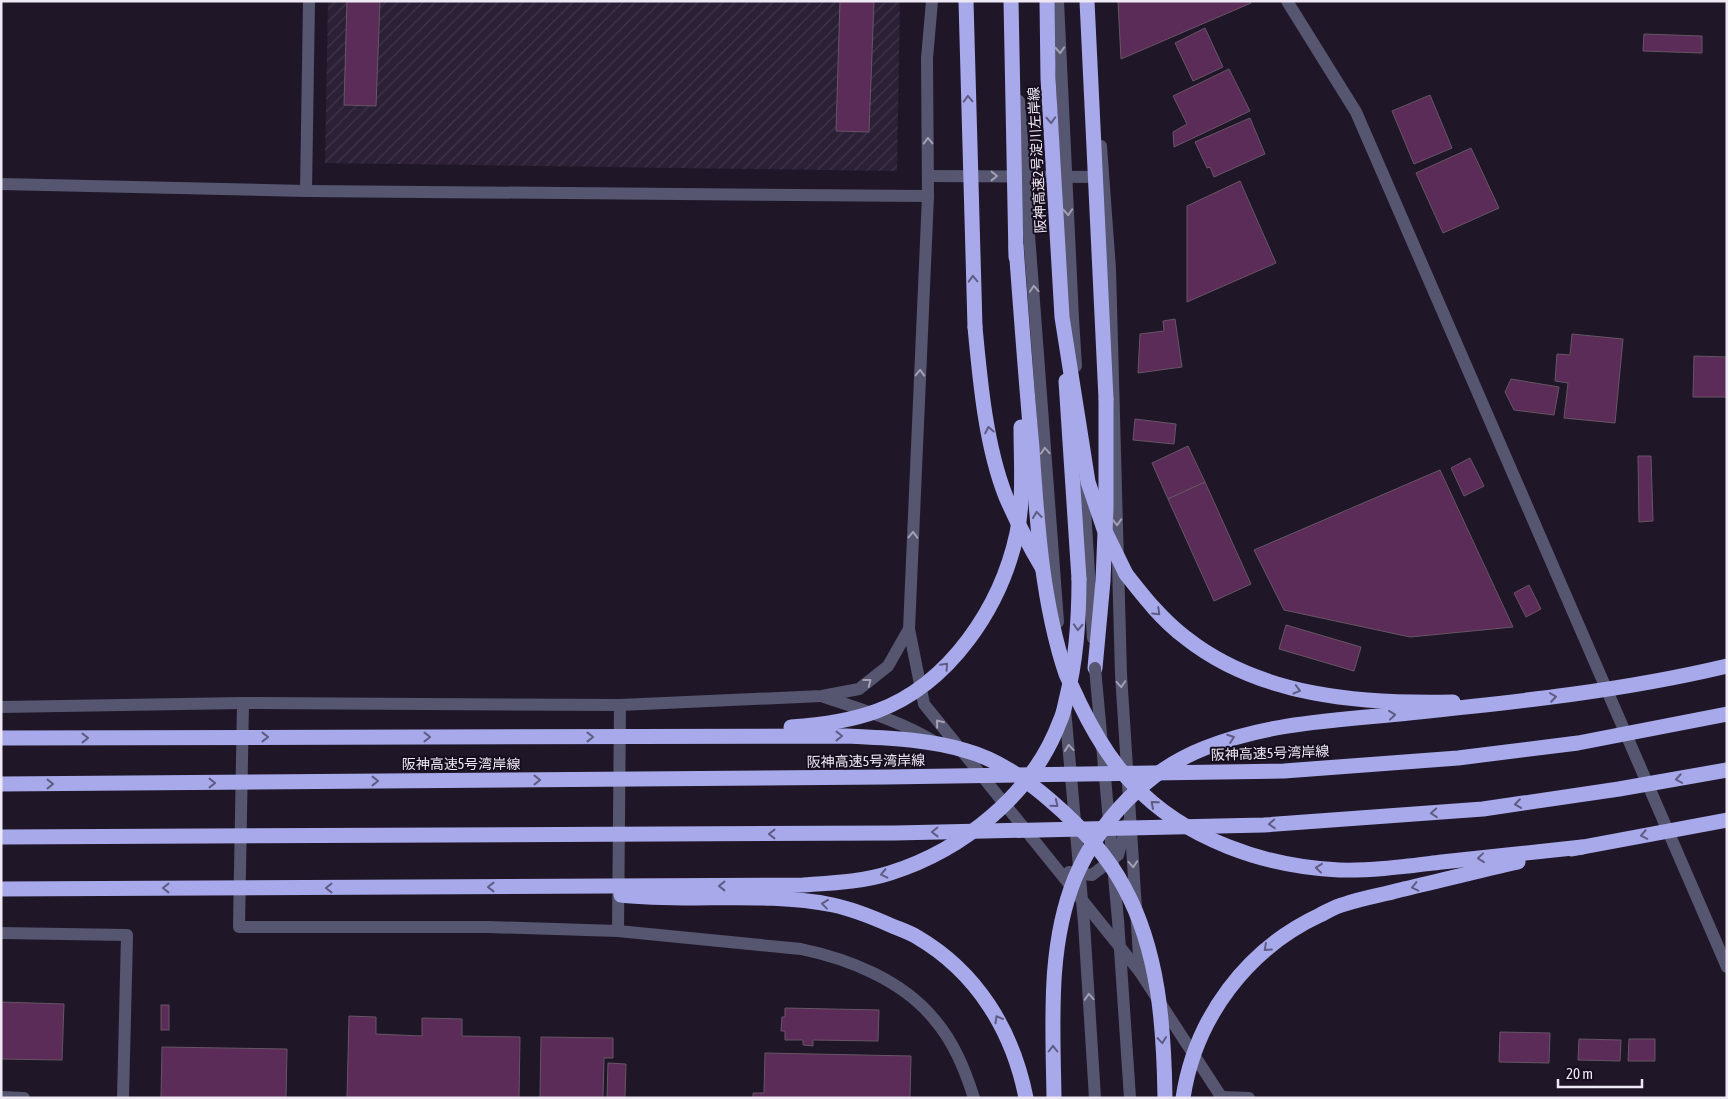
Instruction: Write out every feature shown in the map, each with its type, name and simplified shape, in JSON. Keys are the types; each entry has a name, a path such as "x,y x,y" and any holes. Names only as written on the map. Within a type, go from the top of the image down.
{"highway":[{"path":"966,1 975,328 981,391 993,451 1006,496 1027,543 1055,587"},
{"name":"阪神高速2号淀川左岸線","path":"1011,1 1016,246"},
{"name":"阪神高速2号淀川左岸線","path":"1047,1 1048,78 1062,317"},
{"path":"1087,1 1106,409 1106,517 1103,581 1095,668"},
{"path":"668,737 808,726 844,720 878,711 911,693 940,672 971,636 990,610 1006,575 1017,532 1021,482 1021,420 1015,312 1016,246"},
{"path":"1016,246 1037,514 1043,569 1054,627 1067,675 1087,718 1110,756 1133,785 1162,811 1205,837 1248,854 1290,865 1339,870 1389,868 1582,847"},
{"path":"1062,317 1088,482 1104,529 1126,574 1153,608 1186,638 1224,663 1267,681 1310,693 1356,700 1431,703 1521,701"},
{"path":"1,889 803,885 845,882 888,874 925,860 960,840 995,813 1020,789 1042,758 1061,721 1072,674 1078,630 1079,579 1062,317"},
{"path":"1054,1098 1056,954 1063,918 1075,878 1095,840 1116,810 1143,785 1172,764 1204,748 1240,735 1282,726 1521,701 1615,688 1727,666"},
{"name":"阪神高速5号湾岸線","path":"1,784 886,777 1284,771 1458,758 1578,743 1727,714"},
{"path":"1,738 847,736 928,742 968,751 997,763 1032,785 1061,809 1098,849 1124,887 1143,932 1156,984 1164,1060 1165,1098"},
{"path":"1,837 895,833 1264,825 1483,810 1619,790 1727,770"},
{"path":"1183,1098 1186,1076 1200,1036 1217,1005 1240,975 1270,945 1305,922 1344,904 1582,847 1727,820"},
{"path":"540,887 633,896 786,900 833,905 874,918 917,937 960,968 988,1002 1008,1038 1022,1077 1026,1098"}],"street":[{"path":"306,191 308,1"},
{"path":"932,1 927,58 928,196 910,629 924,704 1140,972 1222,1098 1250,1098"},
{"path":"1011,1 1055,587 1084,923 1095,1098"},
{"path":"1058,1 1073,319 1095,668 1118,920 1130,1098"},
{"path":"1091,1 1110,268 1120,674 1140,972"},
{"path":"1287,1 1356,112 1727,967"},
{"path":"928,176 1103,177"},
{"path":"1,184 306,191 928,196"},
{"path":"1,706 243,703 620,705 822,696 859,688 888,666 910,629"},
{"path":"822,696 879,715 916,731 970,762"},
{"path":"243,703 238,927 488,927 618,931 801,949 828,955 851,963 892,984 910,997 934,1019 951,1043 964,1069 974,1098"},
{"path":"618,931 620,705"},
{"path":"1057,870 1092,874 1118,855 1129,814"},
{"path":"1,933 127,935 123,1098"},
{"path":"1,1097 24,1098"}],"shaded area":[{"path":"328,1 900,1 897,171 325,163"}],"building":[{"path":"347,1 380,1 376,106 344,105"},
{"path":"840,1 874,1 869,132 836,131"},
{"path":"1118,1 1250,1 1251,3 1121,59"},
{"path":"1205,28 1223,67 1193,81 1175,43"},
{"path":"1644,34 1702,36 1702,53 1643,51"},
{"path":"1229,69 1250,111 1174,147 1173,132 1187,124 1173,96"},
{"path":"1430,95 1452,148 1414,164 1392,111"},
{"path":"1250,118 1265,154 1214,177 1210,167 1207,168 1195,142"},
{"path":"1471,148 1499,208 1443,233 1416,173"},
{"path":"1240,181 1276,263 1187,302 1187,206"},
{"path":"1175,319 1182,367 1138,373 1140,334 1164,331 1163,321"},
{"path":"1572,334 1623,339 1615,423 1564,418 1568,383 1555,381 1557,354 1570,355"},
{"path":"1694,356 1727,357 1727,397 1693,397"},
{"path":"1511,379 1559,387 1554,415 1514,410 1505,392"},
{"path":"1135,419 1176,424 1174,444 1133,440"},
{"path":"1188,446 1205,482 1168,499 1152,463"},
{"path":"1638,456 1651,456 1653,521 1639,522"},
{"path":"1470,458 1484,486 1464,496 1451,468"},
{"path":"1440,470 1513,627 1410,637 1284,610 1254,550"},
{"path":"1205,482 1251,584 1214,601 1168,499"},
{"path":"1529,585 1541,609 1526,617 1514,593"},
{"path":"1286,625 1361,647 1354,671 1279,649"},
{"path":"1,1002 64,1004 62,1060 1,1059"},
{"path":"161,1005 169,1005 169,1030 161,1030"},
{"path":"785,1008 879,1010 878,1041 813,1040 813,1046 803,1045 803,1040 785,1040 785,1031 781,1031 782,1017 785,1017"},
{"path":"349,1016 376,1017 376,1034 422,1036 422,1018 462,1019 462,1036 520,1037 519,1098 347,1098"},
{"path":"1500,1032 1550,1033 1549,1063 1499,1062"},
{"path":"541,1037 613,1038 613,1058 604,1058 603,1098 540,1098"},
{"path":"1579,1039 1621,1040 1620,1061 1578,1060"},
{"path":"1629,1039 1655,1039 1655,1061 1628,1061"},
{"path":"162,1047 287,1049 286,1098 161,1098"},
{"path":"765,1053 911,1056 910,1098 753,1098 753,1093 764,1093"},
{"path":"608,1063 626,1064 625,1098 607,1098"}]}
